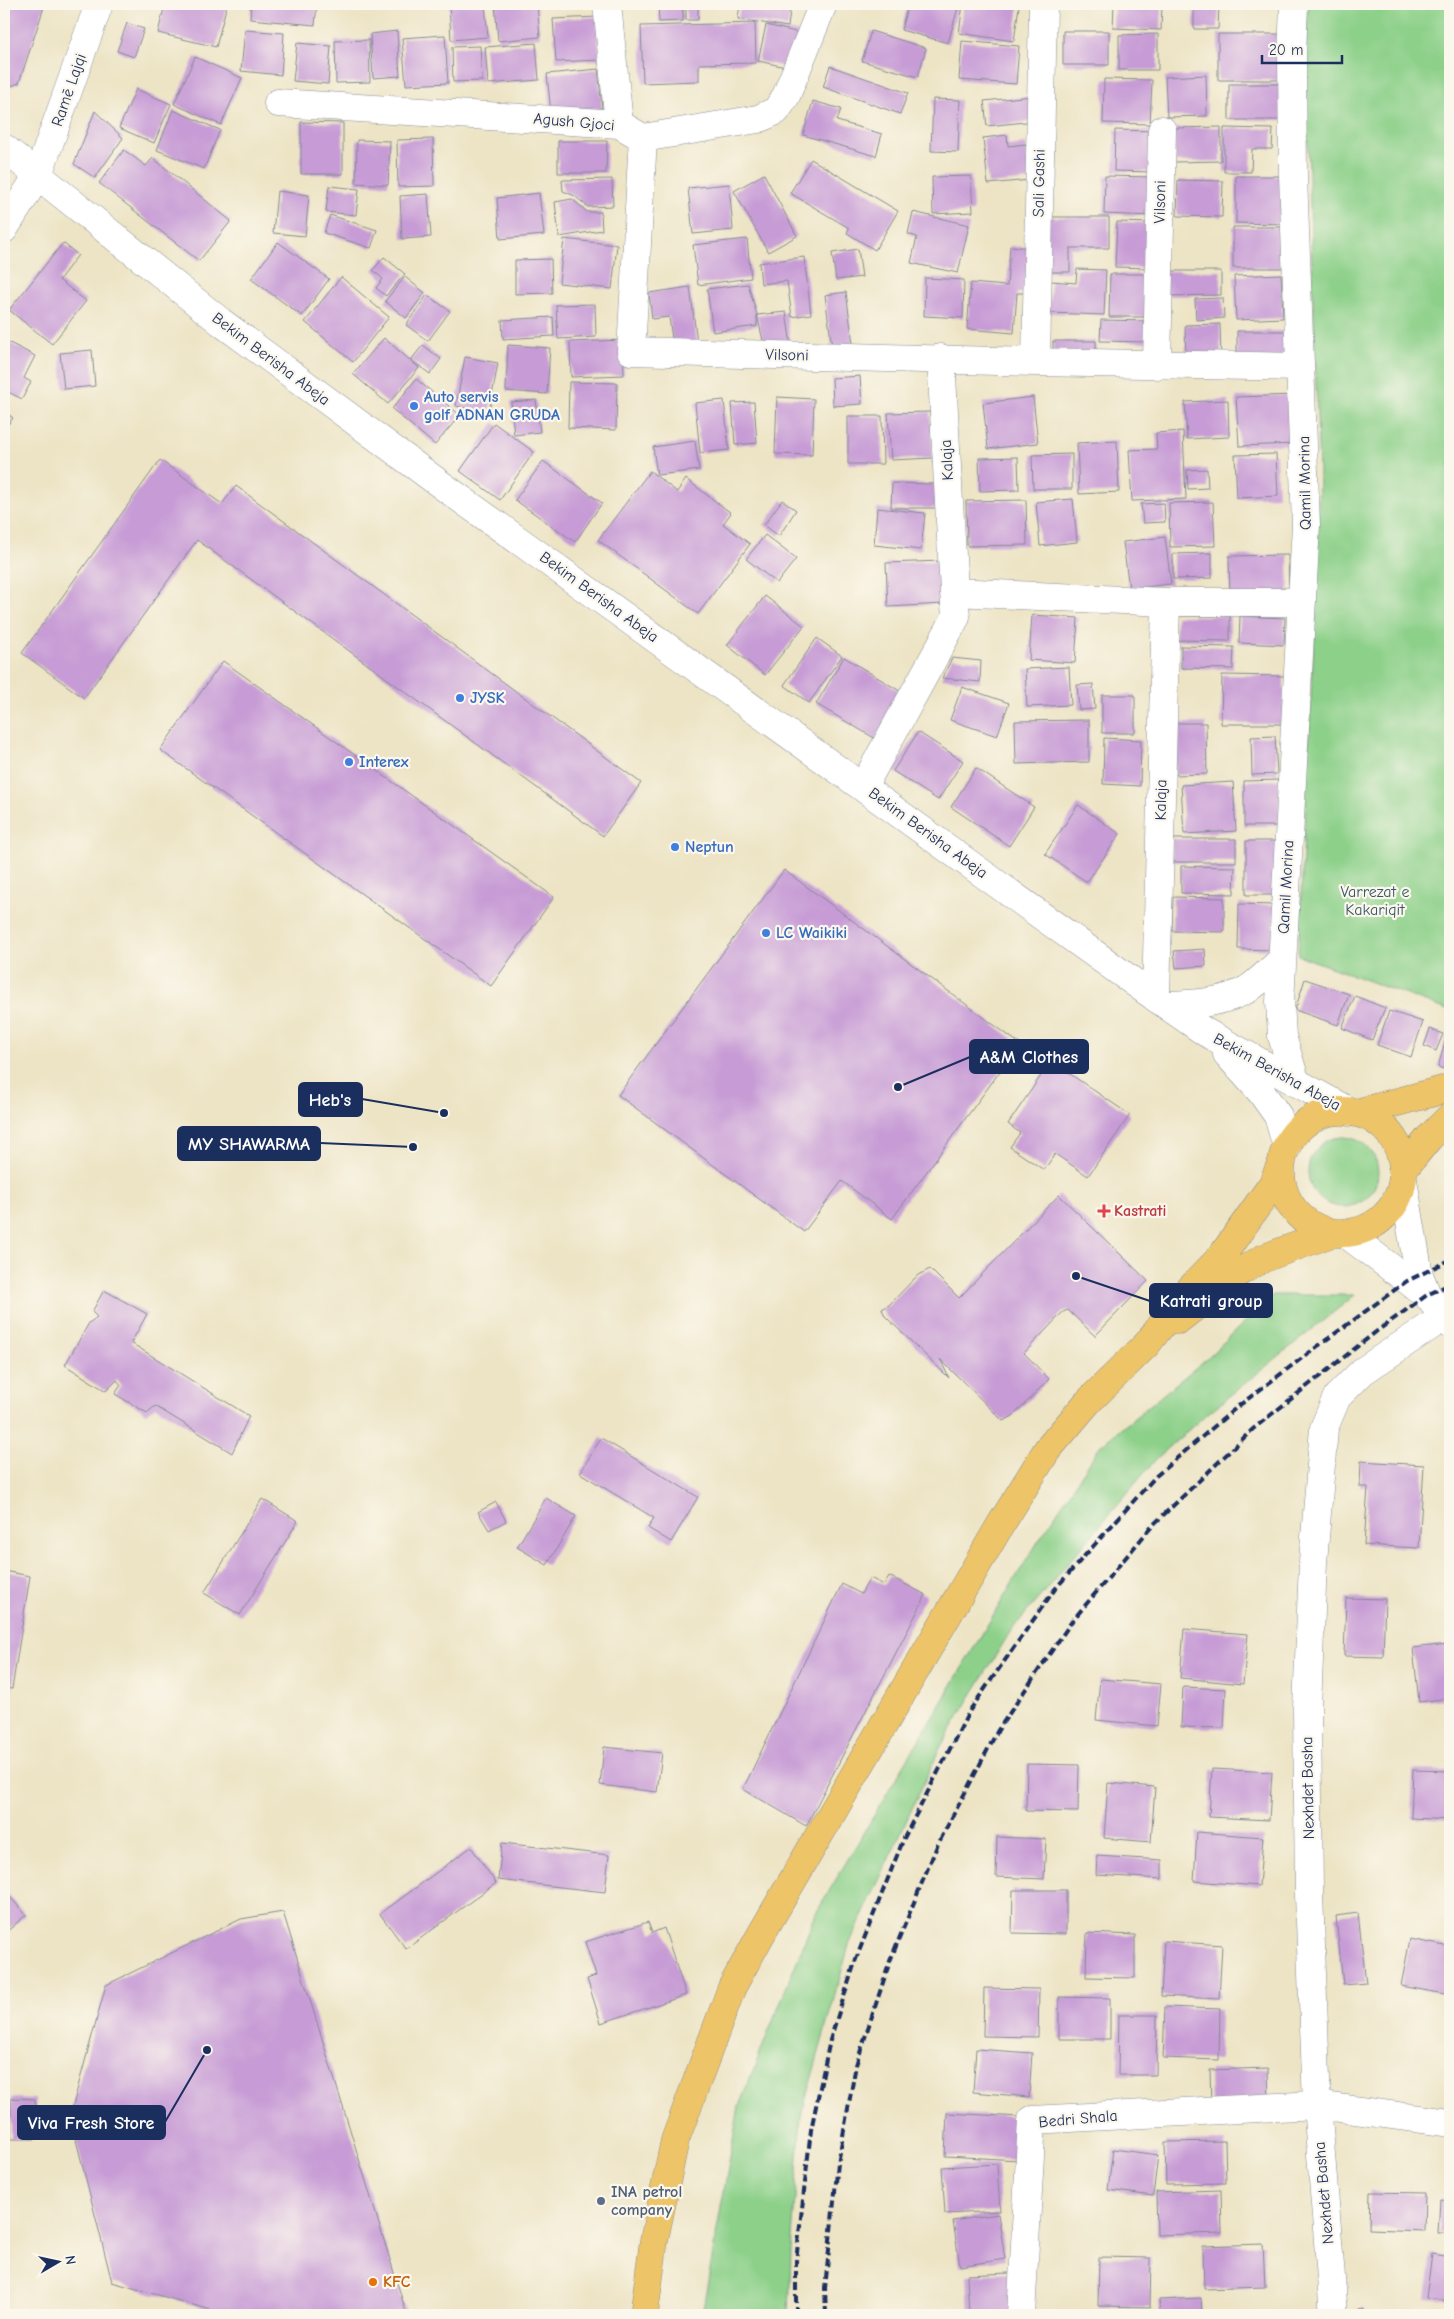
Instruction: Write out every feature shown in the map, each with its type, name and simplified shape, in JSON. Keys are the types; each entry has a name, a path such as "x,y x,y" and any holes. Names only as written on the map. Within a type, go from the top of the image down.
{"main road":[{"path":"1147,1344 1188,1291 1221,1257 1267,1191 1295,1134 1306,1123 1334,1112 1353,1113 1450,1088"},
{"path":"1353,1113 1379,1123 1390,1134 1398,1148 1402,1175"},
{"path":"644,2315 654,2240 675,2140 732,1986 762,1931 1027,1480 1047,1450 1087,1403 1147,1344 1242,1271 1286,1248 1339,1233 1364,1230 1378,1222 1394,1203 1402,1175 1429,1138 1450,1117"},
{"path":"1284,1155 1282,1178 1285,1194 1293,1208 1310,1224 1339,1233"}],"street":[{"name":"Ramē Lajqi","path":"4,229 38,175 99,4"},
{"path":"607,4 619,124"},
{"path":"643,138 758,119 776,111 786,96 823,4"},
{"name":"Sali Gashi","path":"1036,362 1043,4"},
{"name":"Qamil Morina","path":"1294,4 1292,56 1293,175 1305,449 1306,524 1280,1002 1282,1036 1296,1083"},
{"name":"Agush Gjoci","path":"278,102 619,124 643,138"},
{"name":"Vilsoni","path":"1157,365 1162,130"},
{"name":"Vilsoni","path":"643,138 630,351 1300,367"},
{"name":"Bekim Berisha Abeja","path":"4,148 221,322 440,484 1162,1002 1204,1032 1353,1113"},
{"name":"Kalaja","path":"863,786 956,617 941,358"},
{"path":"954,592 1166,602 1302,602"},
{"name":"Kalaja","path":"1162,1002 1166,602"},
{"path":"1162,1002 1189,1004 1228,997 1247,989 1281,961"},
{"name":"Bekim Berisha Abeja","path":"1204,1032 1240,1067 1278,1116 1284,1155"},
{"path":"1402,1175 1419,1275 1427,1295 1447,1321"},
{"path":"1339,1233 1427,1295"},
{"name":"Nexhdet Basha","path":"1334,2315 1317,2105 1309,1894 1307,1708 1312,1562 1324,1428 1337,1397 1364,1371 1447,1321"},
{"path":"1317,2105 1450,2123"},
{"name":"Bedri Shala","path":"1021,2315 1032,2120 1317,2105"}],"green space":[{"name":"Varrezat e Kakariqit","path":"1308,4 1450,4 1450,1011 1298,955 1317,581 1319,472 1305,56"},
{"path":"1336,1137 1350,1137 1363,1142 1373,1152 1378,1165 1378,1179 1373,1192 1363,1202 1350,1207 1336,1207 1323,1202 1313,1192 1308,1179 1308,1165 1313,1152 1323,1142"},
{"path":"1273,1295 1355,1295 1203,1417 1156,1459 1010,1632 940,1748 849,1945 801,2116 791,2252 789,2315 702,2315 739,2106 816,1913 1025,1562 1100,1446 1205,1360"}],"building":[{"path":"4,4 45,4 19,83 9,87 4,87"},
{"path":"165,4 227,4 216,47 158,33"},
{"path":"251,4 317,4 315,25 250,19"},
{"path":"449,4 485,4 488,37 451,40"},
{"path":"495,4 537,4 540,37 498,41"},
{"path":"658,4 683,4 683,21 659,22"},
{"path":"686,4 698,4 698,20 686,20"},
{"path":"740,4 791,4 788,27 738,19"},
{"path":"908,4 959,4 948,43 901,30"},
{"path":"963,4 1019,6 1014,41 959,33"},
{"path":"1114,4 1162,4 1161,30 1113,28"},
{"path":"1172,4 1219,4 1218,29 1194,29 1194,7 1172,6"},
{"path":"1223,4 1260,4 1260,7 1222,7"},
{"path":"597,17 600,60 556,62 553,19"},
{"path":"127,23 144,29 134,57 117,51"},
{"path":"755,23 756,63 699,64 699,81 643,83 641,26"},
{"path":"766,25 804,34 795,69 758,61"},
{"path":"245,30 284,33 281,75 241,71"},
{"path":"397,31 400,76 373,78 370,34"},
{"path":"871,31 926,48 918,77 862,61"},
{"path":"1063,31 1109,31 1109,65 1063,65"},
{"path":"1158,34 1158,70 1119,70 1119,35"},
{"path":"1218,34 1285,34 1285,80 1218,80"},
{"path":"445,35 448,83 406,85 402,38"},
{"path":"369,40 370,82 336,83 335,41"},
{"path":"962,41 1019,46 1016,84 959,80"},
{"path":"297,43 331,46 328,84 293,81"},
{"path":"536,43 539,80 488,84 485,47"},
{"path":"480,46 482,81 453,82 452,47"},
{"path":"195,57 242,78 221,125 174,104"},
{"path":"830,66 908,93 900,114 823,87"},
{"path":"598,69 602,108 551,113 547,74"},
{"path":"1206,75 1207,116 1167,117 1165,77"},
{"path":"1104,79 1152,80 1150,124 1103,123"},
{"path":"1229,84 1284,84 1284,120 1229,120"},
{"path":"136,89 171,104 154,143 119,128"},
{"path":"1032,96 1035,121 987,126 984,101"},
{"path":"933,99 960,100 958,152 931,151"},
{"path":"813,101 841,109 837,121 882,134 876,156 803,135"},
{"path":"173,110 220,130 204,169 157,150"},
{"path":"95,111 123,138 95,178 74,164"},
{"path":"301,122 343,123 343,174 301,174"},
{"path":"1221,127 1221,161 1175,162 1174,128"},
{"path":"1224,128 1273,129 1272,149 1252,149 1251,172 1224,172"},
{"path":"1115,130 1155,131 1154,172 1114,171"},
{"path":"1007,135 1008,146 1026,144 1030,180 988,184 983,138"},
{"path":"433,139 434,186 398,187 397,140"},
{"path":"357,140 390,141 388,185 356,183"},
{"path":"558,141 607,141 606,173 558,173"},
{"path":"124,150 146,166 153,158 231,221 199,261 99,183"},
{"path":"811,159 898,211 875,250 847,233 849,228 790,193"},
{"path":"764,174 797,236 768,252 734,191"},
{"path":"971,176 973,212 933,214 932,177"},
{"path":"1105,176 1153,177 1152,216 1104,214"},
{"path":"1236,176 1285,176 1284,224 1236,223"},
{"path":"612,179 613,206 588,207 575,196 563,191 562,180"},
{"path":"1178,180 1223,181 1222,217 1177,216"},
{"path":"729,184 733,230 693,234 688,188"},
{"path":"329,186 359,189 356,215 326,212"},
{"path":"277,191 309,195 305,236 273,233"},
{"path":"539,193 544,235 500,239 497,198"},
{"path":"428,194 431,237 402,239 400,196"},
{"path":"572,199 587,212 601,212 602,230 559,237 555,202"},
{"path":"913,212 969,225 958,273 911,263 917,237 908,234"},
{"path":"330,215 377,230 371,248 324,233"},
{"path":"1046,217 1109,217 1109,248 1070,248 1070,272 1046,272"},
{"path":"1117,222 1152,223 1151,268 1115,267"},
{"path":"1233,227 1284,227 1284,268 1233,268"},
{"path":"564,239 617,245 612,289 559,283"},
{"path":"747,239 751,278 698,285 693,245"},
{"path":"278,242 329,279 302,316 251,279"},
{"path":"63,243 78,255 59,280 86,301 52,344 9,310"},
{"path":"1010,246 1032,248 1029,293 1017,293 1014,333 967,329 971,283 1007,286"},
{"path":"858,249 862,277 836,280 832,253"},
{"path":"384,257 405,274 386,296 376,288 383,279 373,270"},
{"path":"804,257 811,314 792,317 787,281 761,284 759,263"},
{"path":"551,259 552,293 515,294 515,260"},
{"path":"1077,269 1106,270 1104,315 1049,313 1051,281 1076,283"},
{"path":"1163,271 1221,271 1221,295 1164,296"},
{"path":"1110,274 1152,274 1152,317 1109,317"},
{"path":"1281,274 1283,318 1236,320 1234,276"},
{"path":"341,277 389,317 353,362 305,322"},
{"path":"405,277 425,293 406,318 385,301"},
{"path":"925,278 964,280 963,318 924,316"},
{"path":"748,284 757,315 757,326 713,332 707,289"},
{"path":"690,287 697,342 673,345 669,317 652,319 649,293"},
{"path":"846,292 853,344 832,347 825,295"},
{"path":"427,295 450,311 428,341 406,325"},
{"path":"1223,298 1224,318 1196,320 1195,299"},
{"path":"595,304 596,337 558,339 556,305"},
{"path":"786,312 791,345 765,349 757,315"},
{"path":"553,317 554,336 503,339 502,320"},
{"path":"1101,320 1148,321 1148,342 1100,341"},
{"path":"1220,324 1221,358 1186,360 1185,325"},
{"path":"1237,331 1293,331 1294,360 1237,360"},
{"path":"384,338 419,368 388,404 353,374"},
{"path":"4,340 35,356 24,378 31,382 22,399 4,390"},
{"path":"623,340 624,375 571,377 570,342"},
{"path":"1053,341 1096,341 1096,360 1053,359"},
{"path":"423,345 441,359 430,374 411,360"},
{"path":"508,345 550,348 547,394 506,391"},
{"path":"92,350 95,386 64,389 60,353"},
{"path":"465,357 498,363 489,412 456,406"},
{"path":"860,376 862,404 833,406 832,378"},
{"path":"416,379 460,415 435,445 392,409"},
{"path":"569,382 617,383 616,430 568,428"},
{"path":"1295,395 1296,444 1239,446 1236,397"},
{"path":"777,397 814,399 812,455 775,454"},
{"path":"1033,397 1038,443 988,449 983,403"},
{"path":"536,400 540,432 514,435 511,402"},
{"path":"724,400 729,450 700,453 695,403"},
{"path":"1228,400 1229,437 1187,439 1185,402"},
{"path":"754,402 757,443 735,445 732,403"},
{"path":"4,411 13,418 4,430"},
{"path":"930,412 933,458 891,460 888,413"},
{"path":"848,416 882,416 883,464 848,464"},
{"path":"494,423 534,452 500,500 460,471"},
{"path":"1183,431 1186,499 1132,501 1129,450 1157,449 1156,433"},
{"path":"695,441 699,470 657,475 653,447"},
{"path":"1117,441 1119,492 1079,494 1077,443"},
{"path":"1072,454 1072,489 1033,489 1032,455"},
{"path":"1276,454 1278,496 1237,498 1235,455"},
{"path":"1018,457 1019,490 980,491 979,458"},
{"path":"160,460 222,504 236,486 641,783 603,836 197,540 84,698 22,653"},
{"path":"543,461 602,503 575,542 515,500"},
{"path":"1207,469 1208,488 1188,489 1187,470"},
{"path":"650,471 677,492 686,479 731,513 723,524 750,544 698,614 598,540"},
{"path":"892,483 936,484 936,508 891,508"},
{"path":"1073,499 1077,542 1040,546 1036,502"},
{"path":"782,500 796,510 779,536 764,525"},
{"path":"1026,500 1027,545 967,546 966,501"},
{"path":"1213,502 1215,546 1170,547 1169,503"},
{"path":"1164,503 1165,522 1143,523 1141,504"},
{"path":"877,508 925,513 921,550 874,545"},
{"path":"765,535 796,559 777,583 746,559"},
{"path":"1165,537 1171,584 1129,589 1123,542"},
{"path":"1212,553 1212,578 1173,579 1173,554"},
{"path":"1288,555 1289,597 1230,598 1229,556"},
{"path":"942,561 944,604 888,607 886,563"},
{"path":"765,596 804,626 765,675 727,645"},
{"path":"1032,615 1078,618 1075,663 1029,660"},
{"path":"1176,616 1230,616 1230,641 1176,640"},
{"path":"1240,616 1285,618 1284,645 1239,643"},
{"path":"817,638 842,656 809,703 784,685"},
{"path":"1181,646 1234,647 1233,669 1181,668"},
{"path":"844,657 903,693 876,739 816,704"},
{"path":"952,658 981,661 980,682 942,678"},
{"path":"223,661 554,897 491,986 160,750"},
{"path":"1069,667 1071,705 1027,707 1025,669"},
{"path":"1222,675 1284,676 1284,724 1221,724"},
{"path":"1093,684 1095,709 1079,710 1077,685"},
{"path":"962,687 1009,703 997,736 950,720"},
{"path":"1102,695 1135,695 1135,733 1102,733"},
{"path":"1089,720 1089,762 1016,764 1015,721"},
{"path":"1175,723 1206,723 1207,774 1176,775"},
{"path":"918,732 963,761 938,800 893,771"},
{"path":"1275,736 1277,774 1252,775 1251,737"},
{"path":"1104,738 1141,740 1140,786 1103,784"},
{"path":"976,768 1034,807 1009,846 951,807"},
{"path":"1279,780 1280,826 1244,826 1244,781"},
{"path":"1233,782 1236,831 1184,834 1181,785"},
{"path":"1078,805 1120,834 1087,882 1045,854"},
{"path":"1172,839 1236,839 1236,862 1172,862"},
{"path":"1246,841 1281,841 1281,895 1246,895"},
{"path":"1181,866 1235,867 1234,894 1181,893"},
{"path":"784,870 1020,1044 892,1219 842,1181 804,1232 618,1095"},
{"path":"1173,897 1224,898 1224,932 1172,931"},
{"path":"1239,904 1275,905 1273,950 1238,949"},
{"path":"1205,949 1206,966 1176,968 1174,951"},
{"path":"1305,979 1349,994 1338,1025 1295,1010"},
{"path":"1355,996 1385,1008 1372,1040 1342,1028"},
{"path":"1389,1011 1423,1022 1411,1057 1377,1045"},
{"path":"1430,1029 1443,1034 1436,1051 1424,1046"},
{"path":"1448,1031 1450,1032 1450,1071 1438,1067"},
{"path":"1051,1061 1130,1115 1088,1176 1055,1154 1044,1170 1010,1147 1020,1133 1008,1124"},
{"path":"1059,1195 1148,1281 1095,1336 1068,1310 1063,1312 1024,1353 1049,1379 1013,1416 1003,1421 940,1359 949,1378 885,1316 882,1309 889,1305 918,1275 930,1269 959,1298"},
{"path":"104,1290 147,1314 131,1343 249,1416 232,1453 155,1406 147,1413 115,1394 121,1385 117,1380 106,1391 65,1365 89,1323 97,1317 92,1312"},
{"path":"601,1438 698,1497 671,1542 648,1528 654,1518 580,1473"},
{"path":"1361,1461 1424,1465 1419,1548 1364,1545 1368,1487 1360,1487"},
{"path":"546,1498 576,1516 547,1565 517,1547"},
{"path":"262,1499 298,1521 240,1615 204,1593"},
{"path":"496,1502 506,1521 489,1530 478,1512"},
{"path":"4,1571 30,1576 12,1689 4,1688"},
{"path":"889,1576 926,1595 806,1826 743,1789 842,1584 861,1594 870,1578 884,1585"},
{"path":"1346,1598 1385,1599 1383,1657 1344,1656"},
{"path":"1184,1629 1248,1634 1243,1684 1180,1678"},
{"path":"1448,1644 1450,1698 1419,1702 1413,1648"},
{"path":"1100,1679 1161,1684 1157,1726 1096,1720"},
{"path":"1183,1687 1226,1689 1224,1728 1181,1727"},
{"path":"604,1747 662,1753 657,1792 600,1785"},
{"path":"1027,1764 1079,1765 1078,1812 1026,1811"},
{"path":"1212,1769 1272,1772 1269,1820 1209,1817"},
{"path":"1413,1770 1450,1771 1450,1820 1411,1818"},
{"path":"1108,1783 1155,1787 1151,1842 1104,1838"},
{"path":"1197,1832 1263,1837 1259,1886 1194,1881"},
{"path":"997,1837 1046,1839 1044,1879 996,1877"},
{"path":"502,1843 609,1855 605,1892 498,1880"},
{"path":"471,1847 496,1883 406,1949 380,1914"},
{"path":"1097,1856 1162,1860 1162,1879 1096,1875"},
{"path":"4,1890 26,1915 4,1934"},
{"path":"1013,1890 1066,1890 1066,1934 1012,1933"},
{"path":"283,1912 407,2315 229,2315 112,2282 70,2116 106,1985 241,1919"},
{"path":"1358,1913 1366,1983 1343,1985 1336,1916"},
{"path":"648,1922 652,1933 664,1928 686,1995 601,2023 587,1979 596,1976 585,1942"},
{"path":"1087,1933 1135,1935 1135,1978 1086,1977"},
{"path":"1410,1939 1450,1947 1450,1995 1401,1986"},
{"path":"1164,1941 1222,1945 1219,1999 1161,1996"},
{"path":"984,1988 1039,1989 1038,2037 983,2036"},
{"path":"1059,1997 1110,1998 1110,2039 1059,2039"},
{"path":"1165,2007 1220,2009 1219,2060 1163,2058"},
{"path":"1119,2015 1157,2015 1156,2075 1118,2075"},
{"path":"976,2049 1032,2053 1029,2097 973,2092"},
{"path":"1268,2068 1269,2104 1211,2106 1210,2070"},
{"path":"11,2098 35,2099 35,2139 11,2139"},
{"path":"947,2113 1021,2117 1019,2160 945,2156"},
{"path":"1225,2141 1226,2183 1166,2184 1165,2142"},
{"path":"1113,2149 1158,2155 1153,2196 1108,2190"},
{"path":"997,2164 1000,2211 945,2214 942,2167"},
{"path":"1221,2190 1222,2233 1157,2235 1156,2192"},
{"path":"1370,2192 1425,2193 1424,2231 1369,2229"},
{"path":"1440,2200 1450,2201 1450,2233 1438,2233"},
{"path":"998,2214 1005,2259 960,2266 953,2221"},
{"path":"1263,2244 1265,2287 1204,2289 1203,2246"},
{"path":"1432,2254 1450,2257 1450,2301 1426,2298"},
{"path":"1099,2257 1151,2258 1150,2307 1098,2306"},
{"path":"1010,2273 1011,2315 969,2315 967,2275"},
{"path":"1201,2298 1202,2315 1160,2315 1159,2300"},
{"path":"1363,2309 1364,2315 1349,2315 1349,2312"}],"railway":[{"path":"796,2315 796,2261 811,2130 830,2040 856,1959 904,1838 970,1710 1055,1589 1156,1476 1237,1407 1318,1346 1407,1281 1450,1260"},
{"path":"826,2315 825,2288 838,2163 856,2065 890,1961 937,1846 998,1730 1072,1621 1154,1524 1253,1429 1377,1331 1427,1295 1450,1284"}],"place":[{"name":"Auto servis golf ADNAN GRUDA","path":"414,406"},
{"name":"JYSK","path":"460,698"},
{"name":"Interex","path":"349,762"},
{"name":"Neptun","path":"675,847"},
{"name":"LC Waikiki","path":"766,933"},
{"name":"A&M Clothes","path":"898,1087"},
{"name":"Heb's","path":"444,1113"},
{"name":"MY SHAWARMA","path":"413,1147"},
{"name":"Kastrati","path":"1104,1211"},
{"name":"Katrati group","path":"1076,1276"},
{"name":"Viva Fresh Store","path":"207,2050"},
{"name":"INA petrol company","path":"601,2201"},
{"name":"KFC","path":"373,2282"}]}
